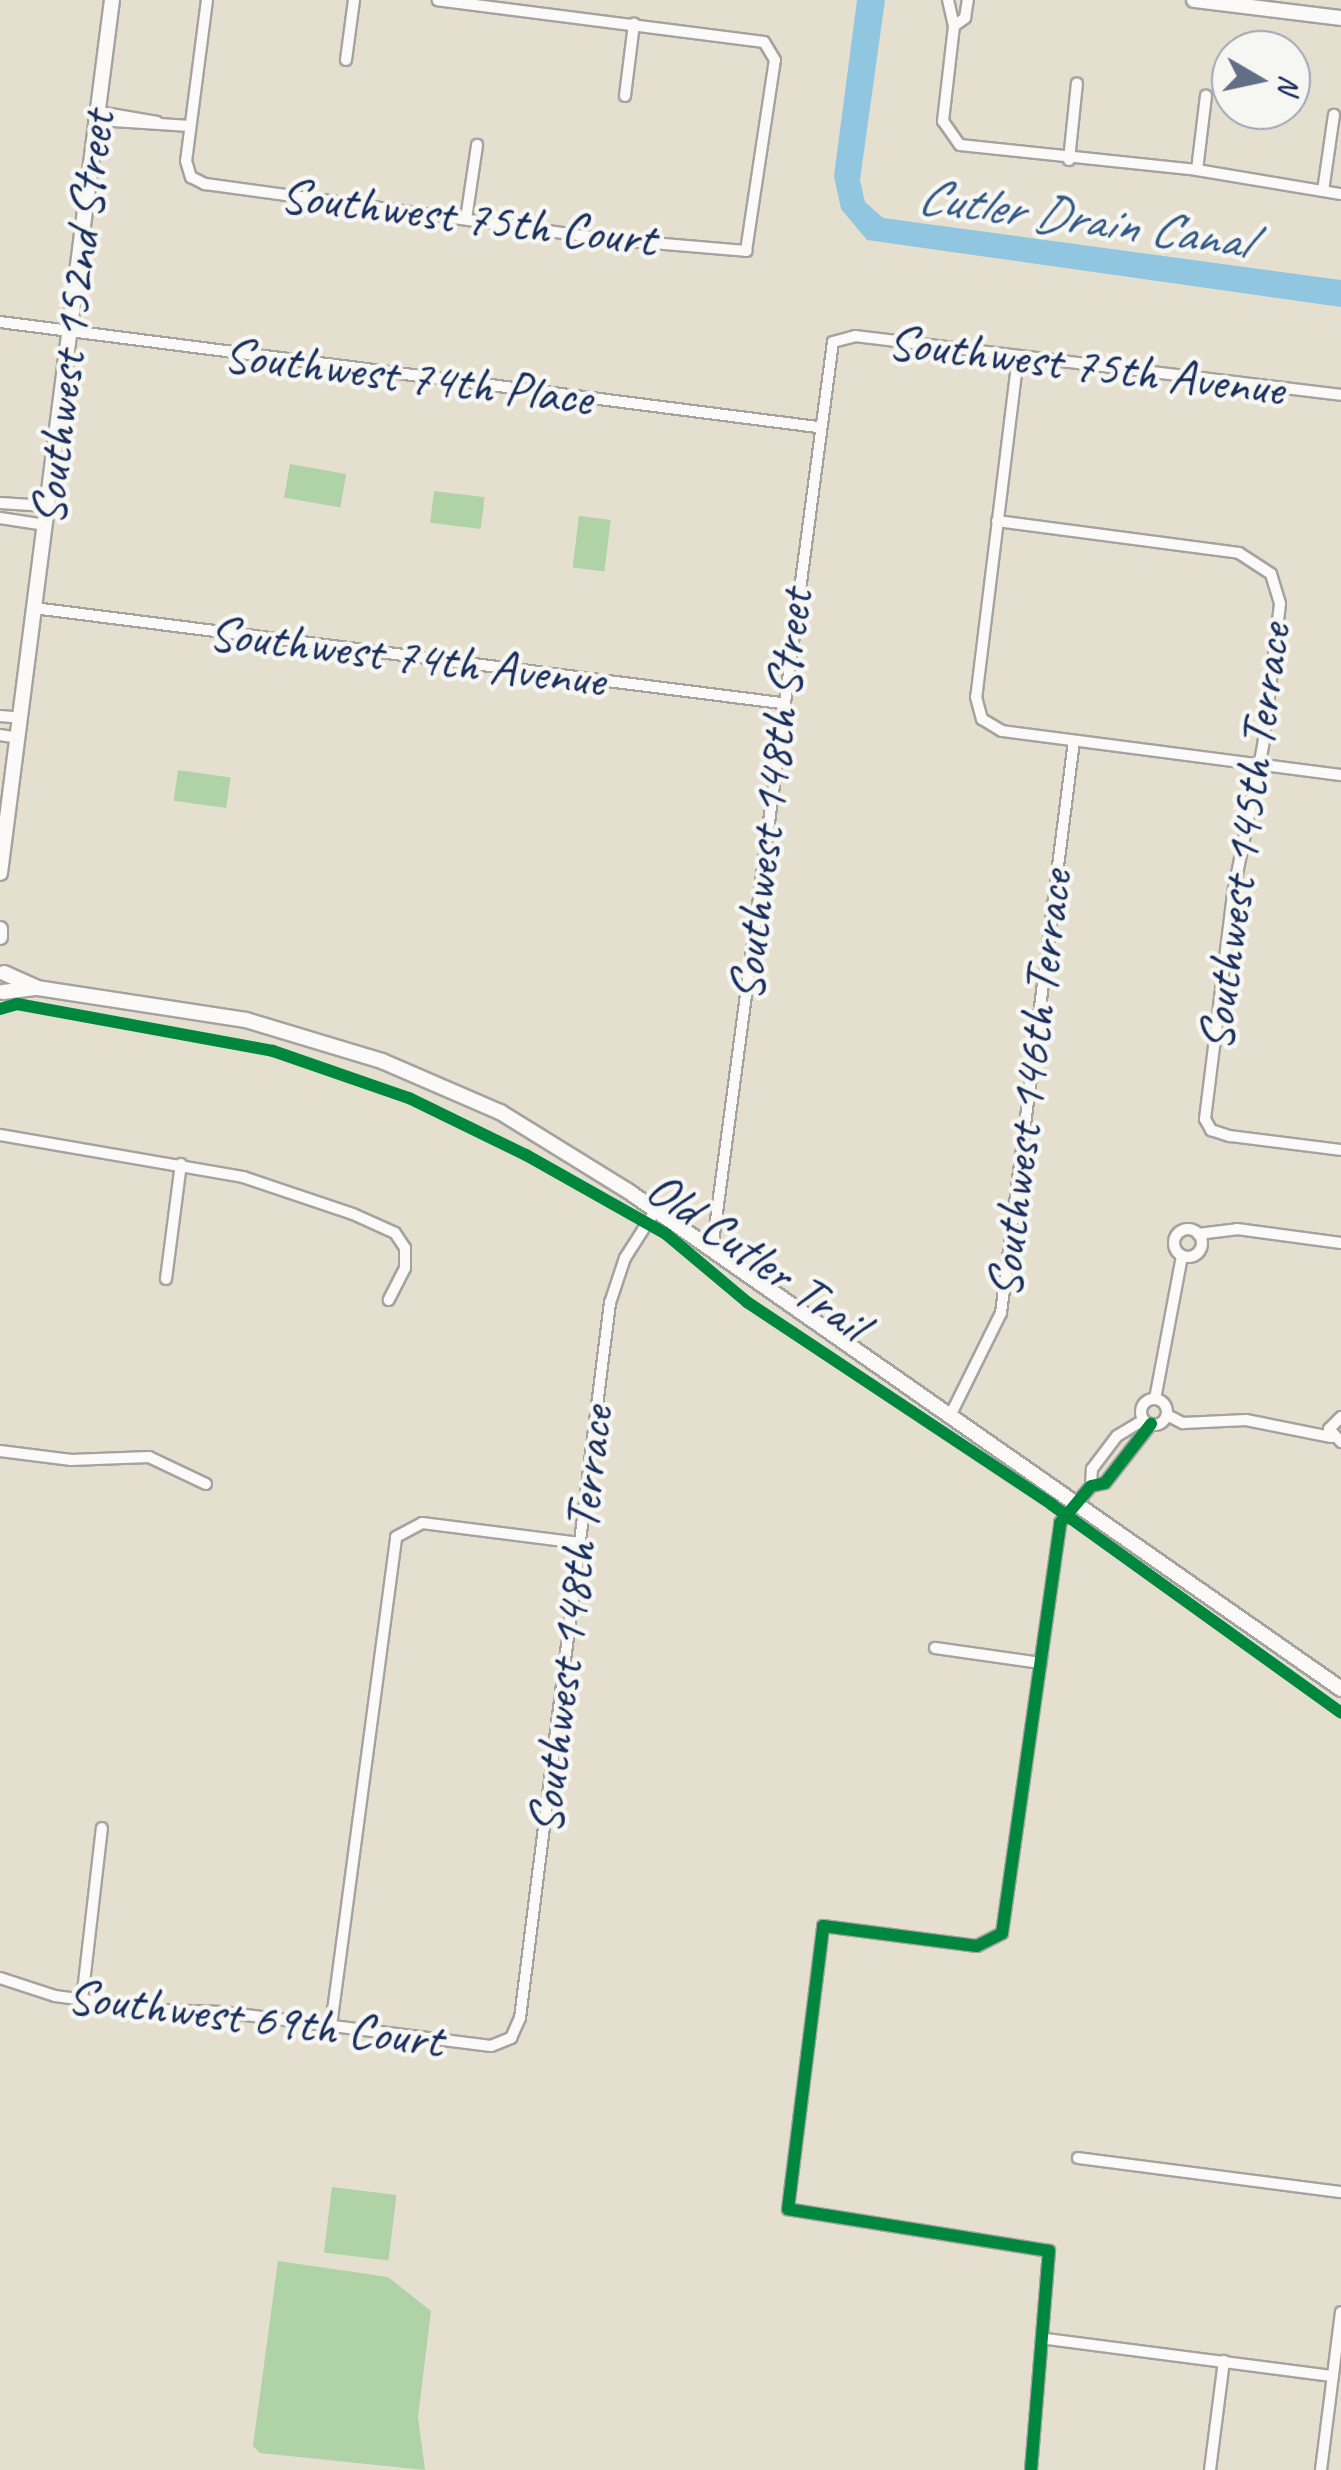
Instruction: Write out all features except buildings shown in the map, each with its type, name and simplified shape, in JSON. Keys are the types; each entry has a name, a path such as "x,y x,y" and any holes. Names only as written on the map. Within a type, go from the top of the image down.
{"main road":[{"name":"Southwest 152nd Street","path":"0,873 112,0"},
{"path":"1194,0 1341,18"},
{"path":"0,930 0,937"},
{"path":"37,988 2,970 2,994 37,988 210,1012 350,1049 520,1123 712,1250 1341,1689"}],"street":[{"path":"99,116 190,126 200,89 207,0"},
{"path":"346,60 354,0"},
{"path":"438,0 516,5 634,24 625,96"},
{"path":"948,0 954,26 943,121 951,138 964,146 1069,160 1197,170 1341,194"},
{"path":"954,26 965,18 968,0"},
{"name":"Southwest 75th Court","path":"190,126 186,161 192,177 212,186 746,251 775,60 768,46 754,37 634,24"},
{"path":"1069,160 1077,83"},
{"path":"1197,170 1206,96"},
{"path":"1323,192 1334,115"},
{"path":"466,219 478,144"},
{"name":"Southwest 74th Place","path":"0,322 817,427"},
{"name":"Southwest 75th Avenue","path":"833,342 855,336 1341,395"},
{"name":"Southwest 148th Street","path":"712,1250 817,427 833,342"},
{"path":"1018,356 978,713 998,730 1341,775"},
{"path":"0,503 47,506"},
{"path":"0,518 45,524"},
{"name":"Southwest 145th Terrace","path":"997,521 1234,552 1264,564 1280,604 1261,766 1233,894 1204,1113 1218,1133 1341,1150"},
{"name":"Southwest 74th Avenue","path":"34,608 781,703"},
{"path":"0,716 21,718"},
{"path":"0,736 18,738"},
{"name":"Southwest 146th Terrace","path":"950,1416 1001,1313 1074,741"},
{"path":"0,1135 181,1164 268,1184 394,1234 407,1259 388,1300"},
{"path":"166,1280 181,1164"},
{"name":"Southwest 148th Terrace","path":"511,2038 520,2018 611,1297 625,1258 655,1211"},
{"path":"1336,1440 1251,1420 1183,1423 1167,1415 1156,1399 1182,1256 1175,1237 1186,1230 1198,1234 1229,1229 1341,1243"},
{"path":"1182,1256 1199,1252 1198,1234"},
{"path":"1090,1486 1105,1483 1147,1422 1144,1404 1156,1399"},
{"path":"1031,2470 1047,2340 1049,2252 788,2209 823,1926 977,1946 999,1938 1010,1914 1060,1523 1090,1486 1092,1469 1117,1436 1167,1415"},
{"path":"1336,1440 1330,1425 1341,1417"},
{"path":"0,1451 71,1460 149,1456 206,1484"},
{"path":"331,2026 386,1582 396,1537 413,1524 580,1543"},
{"path":"936,1648 1042,1662"},
{"path":"82,2000 102,1828"},
{"name":"Southwest 69th Court","path":"0,1978 82,2000 491,2046 511,2038"},
{"path":"1078,2158 1341,2192"},
{"path":"1321,2470 1341,2312"},
{"path":"1047,2340 1333,2376"},
{"path":"1210,2470 1224,2361"}],"green space":[{"path":"290,464 346,474 340,507 284,497"},
{"path":"434,491 485,497 481,529 430,523"},
{"path":"579,516 611,520 604,572 573,568"},
{"path":"178,770 230,777 226,808 174,801"},
{"path":"332,2187 397,2195 388,2260 324,2253"},
{"path":"278,2261 388,2277 431,2311 418,2417 425,2470 260,2453 253,2446"}],"water":[{"path":"857,0 885,0 860,180 865,202 883,218 1341,280 1341,307 867,240 841,209 834,176"}],"cycle path":[{"name":"Old Cutler Trail","path":"0,1009 17,1004 273,1051 409,1098 526,1155 666,1234 747,1302 1052,1505 1341,1713"},
{"path":"1031,2470 1049,2251 788,2209 823,1926 977,1946 1002,1933 1060,1523 1091,1486 1105,1483 1151,1424"}],"water label":[{"name":"Cutler Drain Canal","path":"1083,219"}]}
